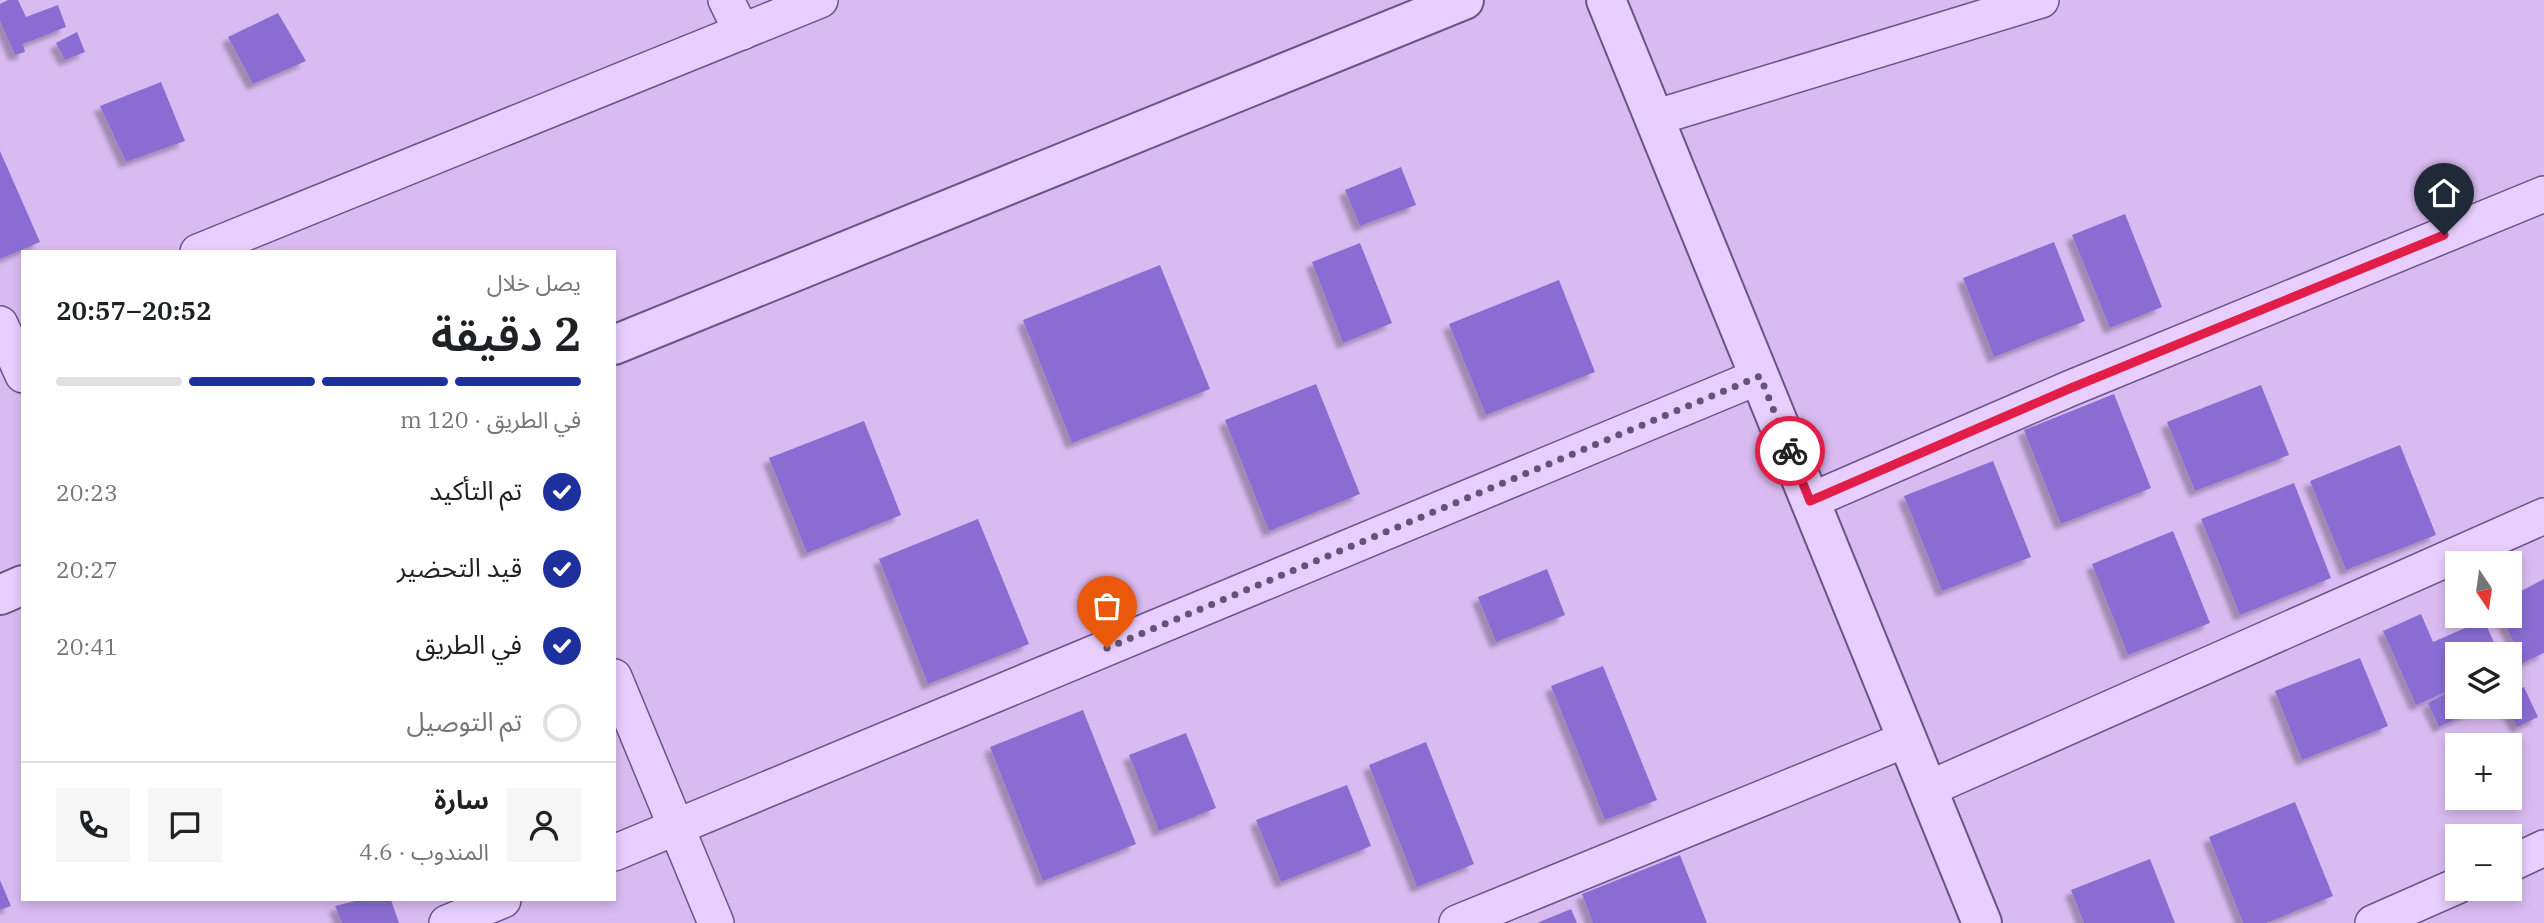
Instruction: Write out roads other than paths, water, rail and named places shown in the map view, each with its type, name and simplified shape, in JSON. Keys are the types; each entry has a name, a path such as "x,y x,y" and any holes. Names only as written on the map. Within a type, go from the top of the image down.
{"street":[{"path":"726,0 742,32"},
{"path":"203,250 820,0"},
{"path":"616,344 1464,0"},
{"path":"1606,0 1982,923"},
{"path":"1654,118 2041,0"},
{"path":"1810,501 2071,388 2544,194"},
{"path":"9,326 21,368"},
{"path":"616,852 1760,376"},
{"path":"1928,789 2544,516"},
{"path":"0,595 21,586"},
{"path":"616,682 716,923"},
{"path":"1457,923 1907,738"},
{"path":"2522,858 2544,848"},
{"path":"2374,923 2445,892"},
{"path":"447,923 501,901"}]}
